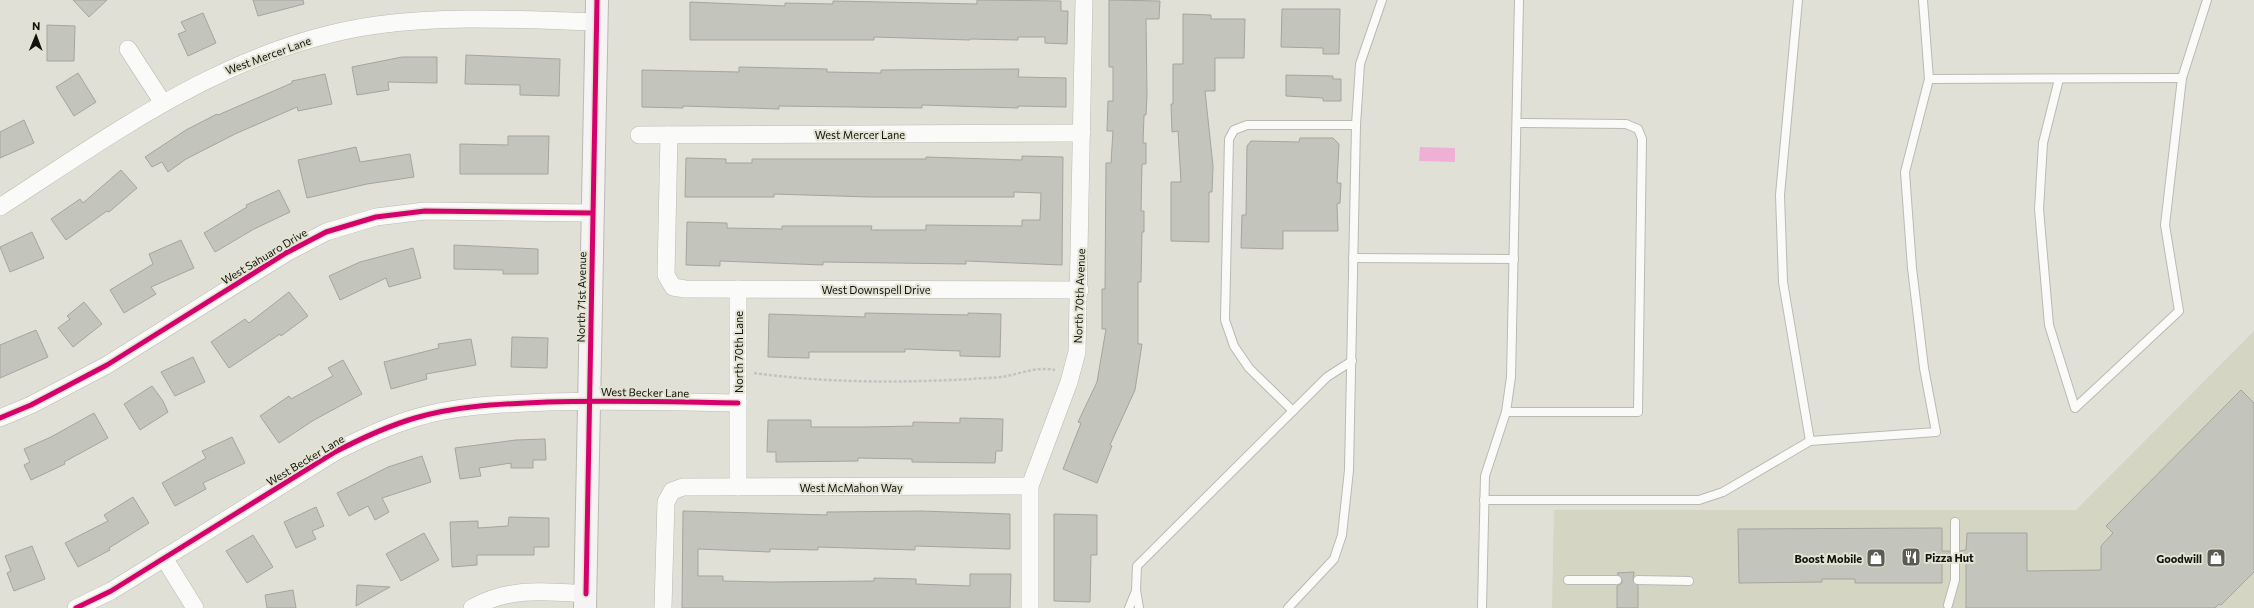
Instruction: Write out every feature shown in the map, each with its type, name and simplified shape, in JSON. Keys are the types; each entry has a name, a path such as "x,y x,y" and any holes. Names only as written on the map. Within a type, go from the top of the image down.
{"street":[{"name":"North 71st Avenue","path":"585,601 597,0"},
{"name":"North 70th Avenue","path":"1030,608 1030,486 1078,352 1084,0"},
{"name":"West Mercer Lane","path":"0,207 164,103 215,74 274,50 305,40 354,28 431,20 596,22"},
{"path":"128,49 164,103"},
{"name":"West Mercer Lane","path":"639,135 1082,133"},
{"name":"West Downspell Drive","path":"669,135 666,275 673,287 738,289 1080,290"},
{"name":"West Sahuaro Drive","path":"0,418 32,405 107,365 286,254 326,232 376,217 425,212 592,213"},
{"name":"North 70th Lane","path":"738,289 738,487"},
{"name":"West Becker Lane","path":"76,608 111,591 335,452 357,441 410,420 484,406 590,401 738,403"},
{"name":"West McMahon Way","path":"663,608 666,502 672,491 683,487 1030,486"},
{"path":"164,558 195,608"},
{"path":"472,608 506,593 530,592 585,601"}],"lane":[{"path":"1288,608 1334,559 1342,535 1349,470 1356,126 1360,64 1382,0"},
{"path":"1482,608 1485,476 1506,412 1511,377 1519,0"},
{"path":"1798,0 1780,203 1783,282 1810,441"},
{"path":"1484,500 1699,500 1723,492 1810,441 1936,432 1924,368 1912,268 1905,172 1929,79 1924,0"},
{"path":"2059,78 2043,143 2040,209 2049,325 2075,408 2180,311 2165,225 2182,78 2207,0"},
{"path":"1929,79 2182,78"},
{"path":"1506,412 1638,412 1642,139 1638,129 1626,124 1517,123"},
{"path":"1293,411 1249,368 1234,346 1225,320 1229,139 1234,130 1247,125 1356,126"},
{"path":"1353,258 1514,258"},
{"path":"1140,608 1136,590 1137,566 1327,376 1352,361"},
{"path":"1948,605 1955,580 1955,522"},
{"path":"1568,580 1617,580"},
{"path":"1638,580 1689,580"},
{"path":"1129,608 1136,590"}],"path":[{"path":"738,372 794,378 862,382 1002,377 1041,368 1071,374"}],"shaded area":[{"path":"1420,147 1455,148 1455,162 1419,161"},
{"path":"2254,331 2254,608 1552,608 1554,510 2076,510"}],"building":[{"path":"73,0 107,0 89,17"},
{"path":"253,0 303,0 304,4 258,16"},
{"path":"977,0 1061,1 1061,11 1068,11 1067,44 1045,43 1045,37 1018,37 1018,40 874,37 874,40 690,40 690,2 785,6 785,3 833,4 833,1 977,4"},
{"path":"1109,0 1160,1 1159,19 1146,19 1147,95 1146,115 1144,115 1143,143 1146,143 1146,164 1142,164 1141,211 1144,211 1144,232 1142,232 1141,282 1138,282 1138,344 1142,344 1135,390 1110,445 1112,446 1097,483 1063,469 1081,423 1078,422 1097,382 1106,329 1102,329 1102,289 1105,289 1106,163 1111,163 1113,131 1107,131 1108,101 1113,101 1113,67 1109,67"},
{"path":"1282,9 1340,9 1339,54 1323,54 1323,48 1281,47"},
{"path":"203,13 216,43 188,56 178,34 186,31 181,22"},
{"path":"1183,14 1211,15 1211,19 1245,19 1244,58 1215,58 1215,91 1205,91 1213,166 1212,192 1209,192 1209,242 1171,241 1171,182 1181,182 1178,131 1172,132 1171,104 1173,104 1173,64 1183,64"},
{"path":"47,25 75,26 74,61 47,61"},
{"path":"466,55 560,59 559,96 520,95 520,85 465,84"},
{"path":"402,57 437,57 437,83 388,82 389,90 357,95 352,67"},
{"path":"739,67 827,69 827,72 881,73 881,70 1019,69 1018,77 1066,78 1066,107 1018,106 1018,108 922,105 922,108 779,106 779,109 683,106 683,108 642,107 642,70 739,72"},
{"path":"78,73 96,102 74,116 56,87"},
{"path":"325,74 332,104 298,111 297,107 235,134 186,159 168,172 162,162 152,167 145,157 186,130 217,114 218,115 292,83 292,81"},
{"path":"1286,75 1333,76 1333,79 1341,79 1341,101 1323,101 1323,98 1286,96"},
{"path":"24,120 34,143 0,158 0,132"},
{"path":"508,136 549,136 548,174 460,174 460,144 508,145"},
{"path":"1300,138 1333,138 1339,144 1337,183 1341,183 1340,203 1337,204 1338,231 1283,231 1283,249 1241,248 1242,215 1246,215 1247,146 1251,141 1299,142"},
{"path":"356,147 360,162 410,154 414,177 367,184 307,198 298,160"},
{"path":"1022,156 1063,157 1062,265 966,261 966,264 823,262 823,265 720,261 720,266 686,265 687,222 727,223 727,228 782,229 782,226 872,226 871,230 926,230 926,225 1022,226 1022,220 1040,220 1041,193 1014,192 1014,197 870,197 774,194 774,197 685,197 686,158 726,159 726,163 752,163 752,159 926,159 926,157 1022,160"},
{"path":"121,170 137,188 109,212 107,211 66,240 51,219 80,199 83,203"},
{"path":"279,190 290,212 254,229 215,252 204,233 247,207 246,205"},
{"path":"32,232 44,258 10,272 0,247"},
{"path":"181,240 194,268 151,287 156,294 124,313 110,290 153,264 149,254"},
{"path":"454,245 538,249 538,274 503,274 503,270 454,269"},
{"path":"413,248 421,278 389,287 386,278 340,300 329,276 360,262"},
{"path":"289,292 308,316 281,336 280,334 229,368 211,342 245,319 249,323"},
{"path":"84,302 102,324 73,347 58,328 70,319 67,316"},
{"path":"865,313 968,315 968,313 1001,314 1000,357 960,356 960,351 905,349 905,352 809,352 809,358 768,357 769,314 865,317"},
{"path":"36,330 48,357 0,378 0,345"},
{"path":"512,337 548,338 547,368 511,367"},
{"path":"471,339 476,365 426,374 427,379 391,389 384,362 439,348 438,344"},
{"path":"193,357 205,382 175,396 161,372"},
{"path":"343,360 362,394 314,420 279,443 260,416 289,396 291,399 333,376 328,368"},
{"path":"152,386 163,401 168,412 140,430 124,404"},
{"path":"2241,390 2254,403 2254,572 2221,605 2219,604 2215,608 1966,608 1966,563 1960,563 1960,551 1966,550 1967,533 2027,533 2027,571 2101,570 2101,546 2113,533 2106,526"},
{"path":"94,413 108,438 64,462 65,464 31,480 24,465 30,462 24,449 51,437"},
{"path":"960,418 1003,419 1002,451 996,451 995,463 912,462 912,459 858,458 858,461 776,462 776,452 767,452 768,420 811,420 811,427 864,427 913,426 913,422 960,423"},
{"path":"232,437 245,463 203,483 206,489 175,506 162,483 206,458 202,451"},
{"path":"545,439 546,460 533,460 533,468 511,468 511,463 479,468 481,476 460,479 455,448 516,440"},
{"path":"422,456 431,482 382,498 389,512 375,520 368,506 349,516 337,493 388,467"},
{"path":"133,497 149,523 109,548 110,550 78,567 65,543 108,521 104,515"},
{"path":"316,507 324,526 312,531 316,539 296,548 284,522"},
{"path":"683,511 827,515 827,512 921,511 1010,514 1010,549 915,546 915,550 818,547 818,550 770,549 770,552 698,549 698,576 723,576 723,581 771,582 874,581 874,578 916,579 916,584 970,586 970,574 1011,574 1010,608 682,608"},
{"path":"1054,514 1097,515 1097,555 1091,555 1090,602 1054,601"},
{"path":"509,517 549,518 549,547 534,547 534,555 477,555 477,565 452,567 450,522 478,521 478,528 508,526"},
{"path":"1942,528 1942,551 1950,551 1950,563 1942,563 1942,583 1855,583 1855,579 1822,579 1822,582 1739,583 1738,529"},
{"path":"424,533 439,560 401,581 386,554"},
{"path":"253,535 273,567 247,583 226,551"},
{"path":"32,546 45,579 14,591 7,573 11,571 5,556"},
{"path":"1634,572 1633,580 1638,586 1638,608 1617,608 1617,586 1622,583 1622,580 1617,573"},
{"path":"357,585 390,587 356,606"},
{"path":"293,590 296,608 267,608 265,595"}],"cycle path":[{"path":"586,594 597,0"},
{"path":"0,418 31,405 107,365 286,253 326,232 376,217 425,211 592,213"},
{"path":"76,608 111,591 335,452 374,433 415,418 448,410 464,408 571,401 738,403"}],"place":[{"name":"Pizza Hut","path":"1911,557"},
{"name":"Boost Mobile","path":"1876,558"},
{"name":"Goodwill","path":"2216,558"}]}
